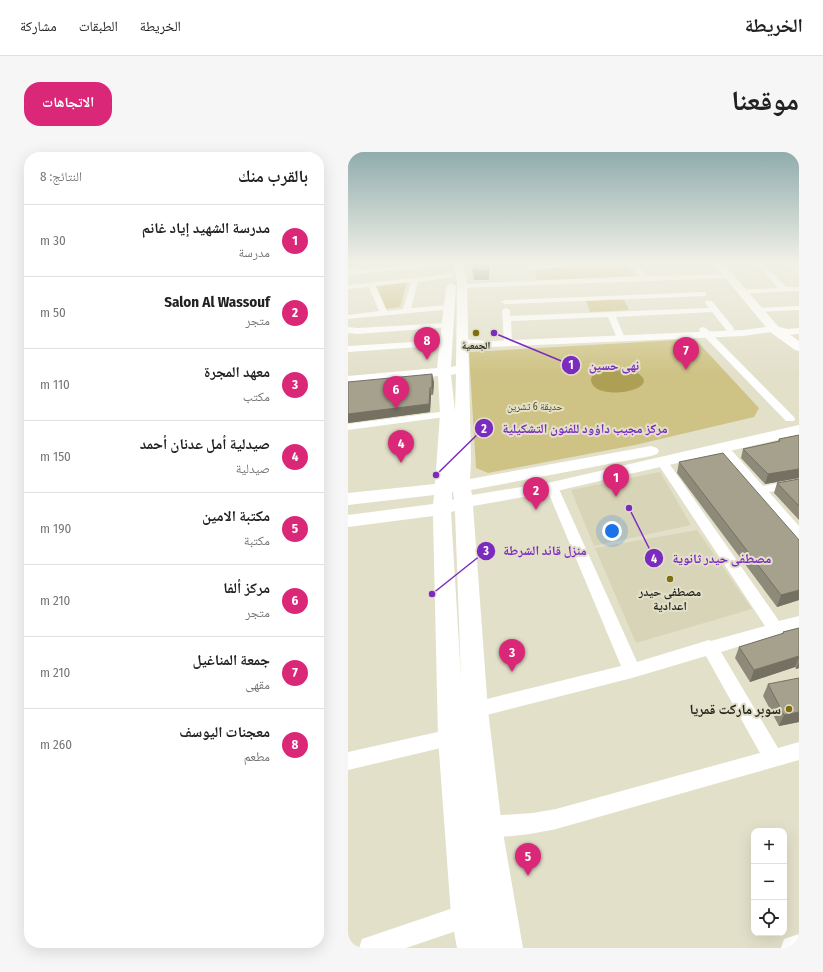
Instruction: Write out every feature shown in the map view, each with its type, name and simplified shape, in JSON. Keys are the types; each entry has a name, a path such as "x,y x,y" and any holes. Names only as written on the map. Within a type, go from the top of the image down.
{"main road":[{"path":"451,329 452,300"},
{"path":"452,300 451,329 453,368 463,460 453,496 451,738 468,915 474,948"},
{"path":"749,300 774,329 799,347"},
{"path":"774,329 777,337 799,357"},
{"path":"348,376 453,368"},
{"path":"348,380 453,368"},
{"path":"453,368 448,414 453,496 487,828 506,948"},
{"path":"348,499 453,496 552,487 658,455 723,447 797,423"},
{"path":"348,521 453,496 658,455 797,423"}],"street":[{"path":"379,300 384,313"},
{"path":"406,311 409,300"},
{"path":"505,300 508,340"},
{"path":"582,300 587,316"},
{"path":"632,300 638,314"},
{"path":"707,300 730,329"},
{"path":"758,310 799,308"},
{"path":"506,319 715,310"},
{"path":"348,317 406,311 451,329 508,340 705,332 730,329 774,329 788,332 799,331"},
{"path":"611,315 620,336"},
{"path":"348,330 451,329"},
{"path":"348,349 451,329"},
{"path":"705,332 743,333 774,329"},
{"path":"705,332 797,423"},
{"path":"348,427 448,414"},
{"path":"723,447 762,490 799,535"},
{"path":"658,455 775,628"},
{"path":"762,490 799,483"},
{"path":"552,487 632,671"},
{"path":"475,710 632,671 709,647 799,622"},
{"path":"709,647 774,758"},
{"path":"348,761 451,738"},
{"path":"487,828 556,819 799,751"},
{"path":"371,948 468,915"},
{"path":"793,948 799,946"}],"shaded area":[{"path":"608,368 624,368 632,370 639,374 644,380 642,385 624,392 602,391 594,386 591,379 593,374"},
{"path":"660,472 691,525 594,546 571,490"},
{"name":"مصطفى حيدر اعدادية","path":"697,530 752,609 636,643 595,548"}],"green space":[{"path":"381,300 402,300 400,307 385,309"},
{"path":"586,300 624,300 629,310 590,312"},
{"name":"حديقة 6 تشرين","path":"695,339 759,408 754,417 635,445 488,473 476,468 469,352"}],"building":[{"path":"432,374 432,387 430,388 429,404 348,414 348,382"},
{"path":"799,435 799,469 768,474 743,449 780,441 779,439"},
{"path":"723,453 799,540 799,590 781,595 679,462"},
{"path":"799,479 799,506 777,483"},
{"path":"799,628 799,656 754,670 739,647 784,633 783,632"},
{"path":"799,678 799,712 784,715 768,684"}],"place":[{"name":"الجمعية","path":"476,333"},
{"name":"نهى حسين","path":"494,333"},
{"name":"معجنات اليوسف","path":"427,360"},
{"name":"جمعة المناغيل","path":"686,370"},
{"name":"مركز ألفا","path":"396,409"},
{"name":"صيدلية أمل عدنان أحمد","path":"401,463"},
{"name":"مركز مجيب داؤود للفنون التشكيلية","path":"436,475"},
{"name":"مدرسة الشهيد إياد غانم","path":"616,497"},
{"name":"مصطفى حيدر ثانوية","path":"629,508"},
{"name":"Salon Al Wassouf","path":"536,510"},
{"name":"مصطفى حيدر اعدادية","path":"670,579"},
{"name":"منزل قائد الشرطة","path":"432,594"},
{"name":"معهد المجرة","path":"512,672"},
{"name":"سوبر ماركت قمريا","path":"789,709"},
{"name":"مكتبة الامين","path":"528,876"}]}
